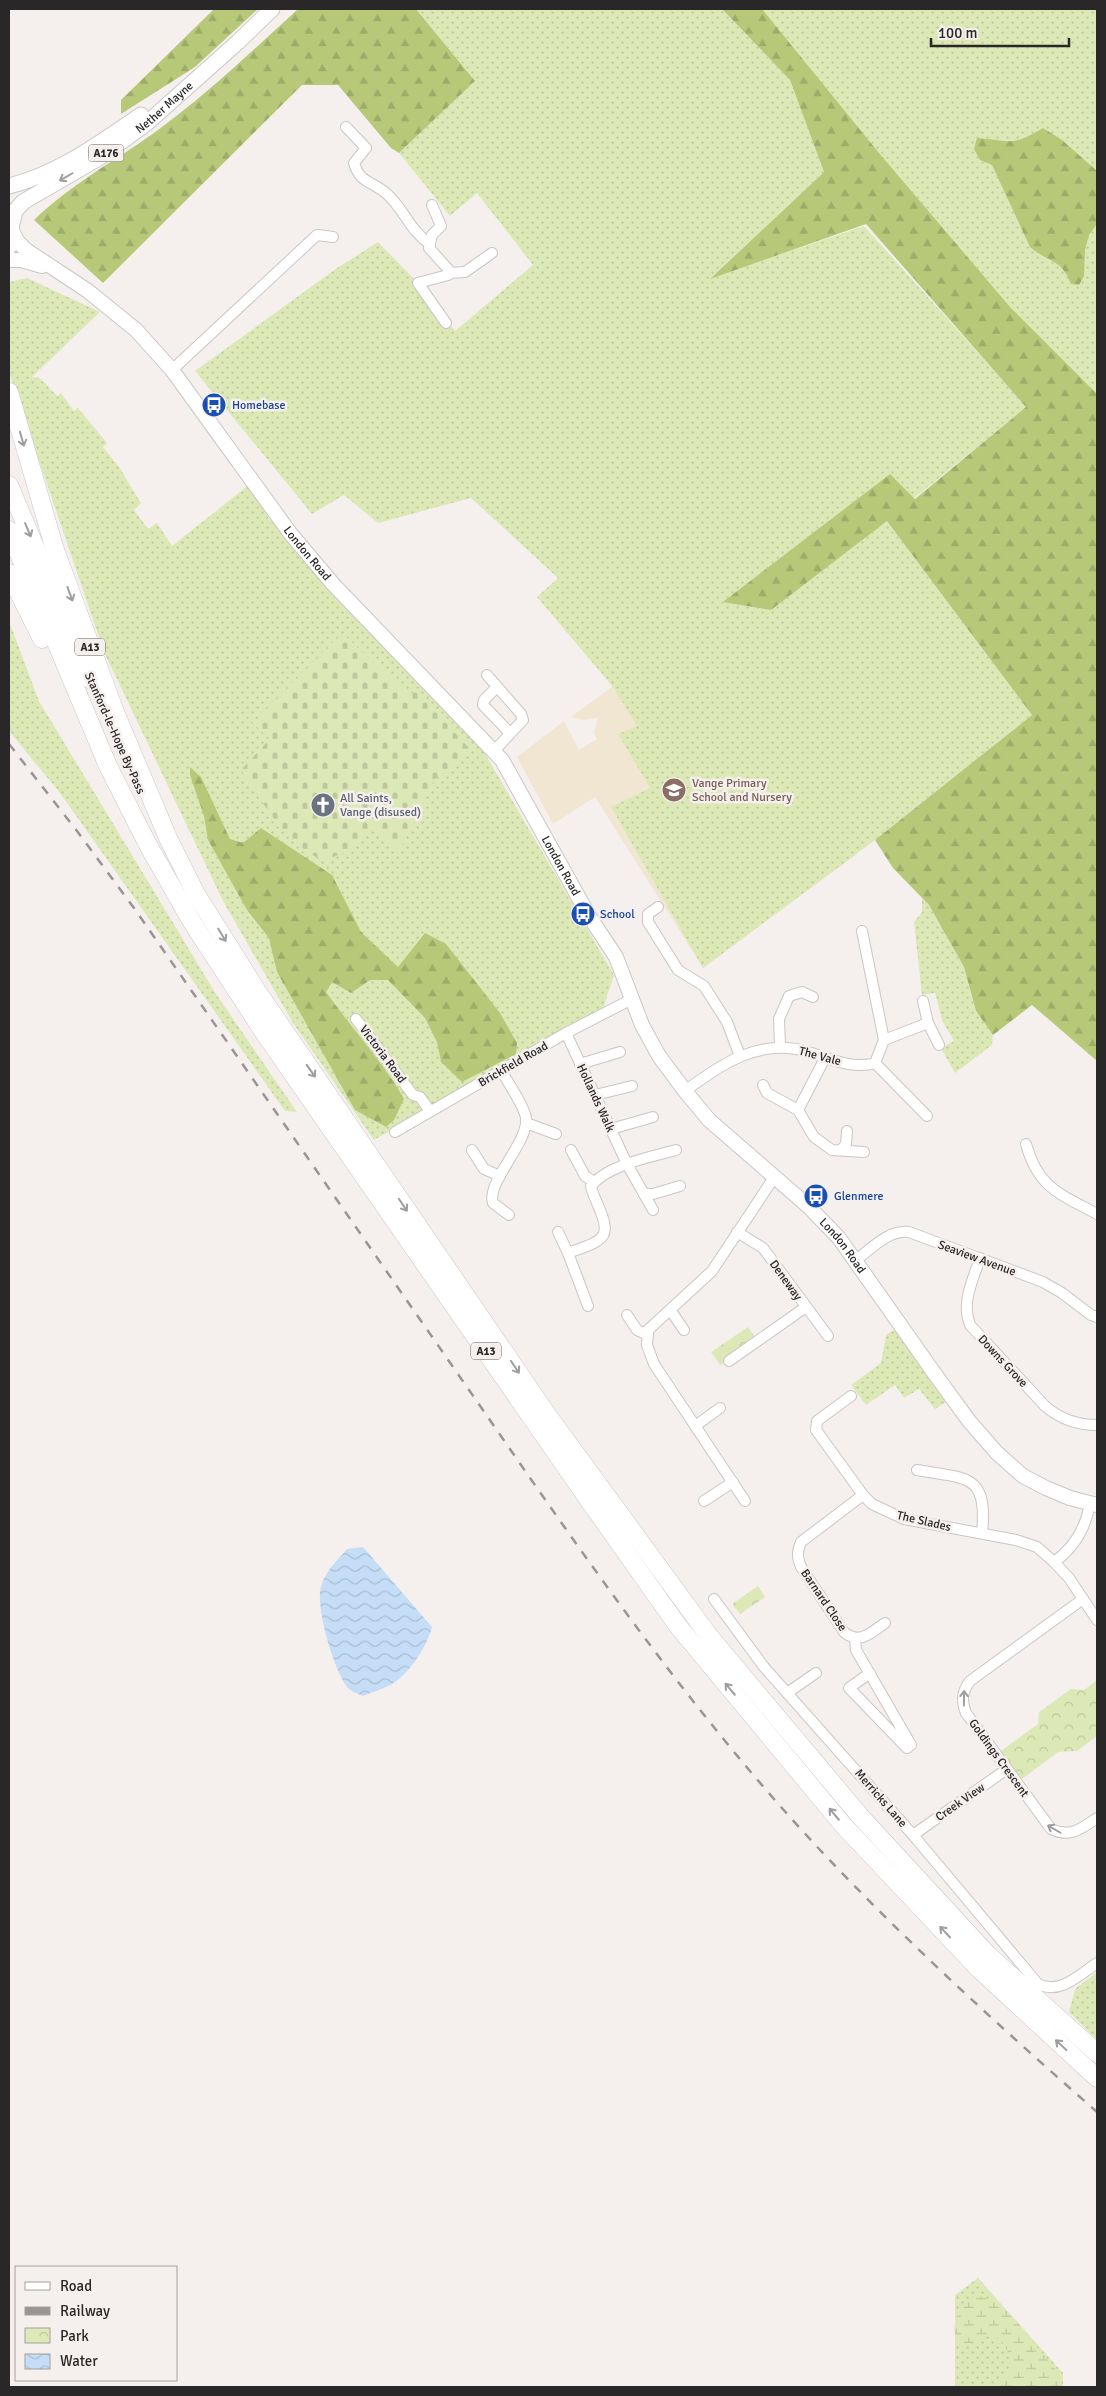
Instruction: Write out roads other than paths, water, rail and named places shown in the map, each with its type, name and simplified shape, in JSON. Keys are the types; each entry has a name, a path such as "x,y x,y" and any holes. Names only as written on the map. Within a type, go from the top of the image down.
{"highway":[{"name":"A13","path":"9,392 43,513 74,606 145,783 196,894 282,1028 546,1413 709,1636 860,1816 988,1955 1097,2054"},
{"name":"Stanford-le-Hope By-Pass","path":"9,485 118,742 146,802 196,894"},
{"name":"A13","path":"9,530 108,766"},
{"name":"A13","path":"9,573 148,845 225,974 427,1268 678,1626 843,1825 979,1969 1097,2078"}],"main road":[{"name":"Nether Mayne","path":"10,224 15,211 23,202 122,141 178,97 272,9"},
{"name":"Nether Mayne","path":"9,186 30,180 58,166 203,74"},
{"name":"A176","path":"9,176 50,163 130,122"},
{"name":"A176","path":"9,247 10,224"},
{"name":"London Road","path":"10,224 21,246 50,268 111,308 136,330 172,370 296,541 333,584 494,751 506,767 589,916 616,957 642,1025 659,1056 685,1091 730,1139 775,1176 839,1238 969,1421 997,1453 1023,1476 1056,1493 1093,1504"},
{"name":"London Road","path":"9,260 21,260 50,268"}],"street":[{"path":"346,127 366,148 354,163 357,174 395,201 409,224 420,237 430,244"},
{"path":"432,205 441,226 432,235 429,248 448,273"},
{"path":"172,370 317,235 333,237"},
{"path":"446,323 418,283 448,275 448,273 464,272 492,253"},
{"path":"487,675 521,714 523,720 494,751"},
{"path":"497,687 484,700 483,706 510,733"},
{"path":"658,907 648,914 648,922 678,970 704,986 727,1022 740,1056"},
{"path":"862,931 884,1040 875,1063 927,1116"},
{"path":"802,981 802,992"},
{"path":"780,1047 779,1019 789,996 802,992 813,997"},
{"name":"Brickfield Road","path":"395,1132 566,1033 632,999"},
{"path":"923,1001 928,1023 939,1045"},
{"name":"Victoria Road","path":"356,1019 413,1094 420,1097 430,1111"},
{"path":"884,1040 928,1023"},
{"name":"Hollands Walk","path":"566,1033 627,1164 653,1210"},
{"name":"The Vale","path":"685,1091 716,1068 740,1056 780,1047 807,1051 825,1058 863,1067 875,1063"},
{"path":"580,1064 620,1052"},
{"path":"798,1110 825,1058"},
{"path":"501,1070 525,1114 526,1123 524,1132 500,1176 492,1201 509,1215"},
{"path":"763,1085 767,1093 798,1110 814,1137 832,1150 864,1152"},
{"path":"595,1095 632,1086"},
{"path":"611,1129 653,1117"},
{"path":"526,1123 556,1134"},
{"path":"841,1150 846,1144 847,1131"},
{"path":"1026,1144 1030,1160 1051,1189 1097,1214"},
{"path":"472,1150 484,1169 500,1176"},
{"path":"571,1150 585,1176 594,1182"},
{"path":"568,1253 597,1241 605,1232 600,1211 592,1196 591,1186 594,1182 627,1164 676,1150"},
{"path":"745,1502 654,1364 647,1345 648,1330 712,1272 775,1176"},
{"path":"644,1194 653,1194 680,1186"},
{"path":"558,1232 588,1306"},
{"name":"Deneway","path":"737,1232 763,1248 828,1336"},
{"name":"Seaview Avenue","path":"856,1260 889,1236 902,1232 917,1235 1043,1282 1062,1293 1091,1315 1097,1317"},
{"name":"Downs Grove","path":"980,1258 965,1303 966,1315 970,1325 1039,1400 1057,1416 1068,1421 1097,1425"},
{"path":"729,1361 806,1307"},
{"path":"671,1311 684,1330"},
{"path":"627,1315 637,1330 648,1335"},
{"name":"The Slades","path":"851,1396 817,1422 816,1430 863,1495 872,1504 904,1519 982,1533 1037,1547 1069,1578 1097,1620"},
{"path":"695,1426 720,1408"},
{"path":"917,1470 961,1478 972,1483 979,1490 984,1510 982,1533"},
{"path":"704,1501 733,1482"},
{"name":"Barnard Close","path":"863,1495 801,1542 797,1550 801,1567 844,1632 855,1638 867,1636 885,1623"},
{"path":"1054,1562 1074,1543 1085,1525 1093,1504"},
{"name":"Merricks Lane","path":"714,1599 787,1694 913,1835 1038,1984 1054,1989 1068,1983 1097,1963"},
{"name":"Goldings Crescent","path":"1083,1599 982,1672 965,1688 963,1704 966,1713 1051,1829 1060,1834 1071,1834 1097,1818"},
{"path":"855,1638 856,1650 870,1673 912,1745 907,1748 849,1688 870,1673"},
{"path":"787,1694 816,1673"},
{"name":"Creek View","path":"913,1835 1007,1769"}],"water":[{"path":"363,1547 432,1627 422,1650 399,1679 392,1684 363,1696 349,1689 338,1670 324,1624 320,1597 321,1587 328,1571 347,1549"}],"railway":[{"path":"9,744 134,908 550,1507 626,1613 705,1716 789,1816 862,1894 978,2005 1097,2112"}],"place":[{"name":"Homebase","path":"214,405"},
{"name":"Vange Primary School and Nursery","path":"674,790"},
{"name":"All Saints, Vange (disused)","path":"323,805"},
{"name":"School","path":"583,914"},
{"name":"Glenmere","path":"816,1196"}]}
